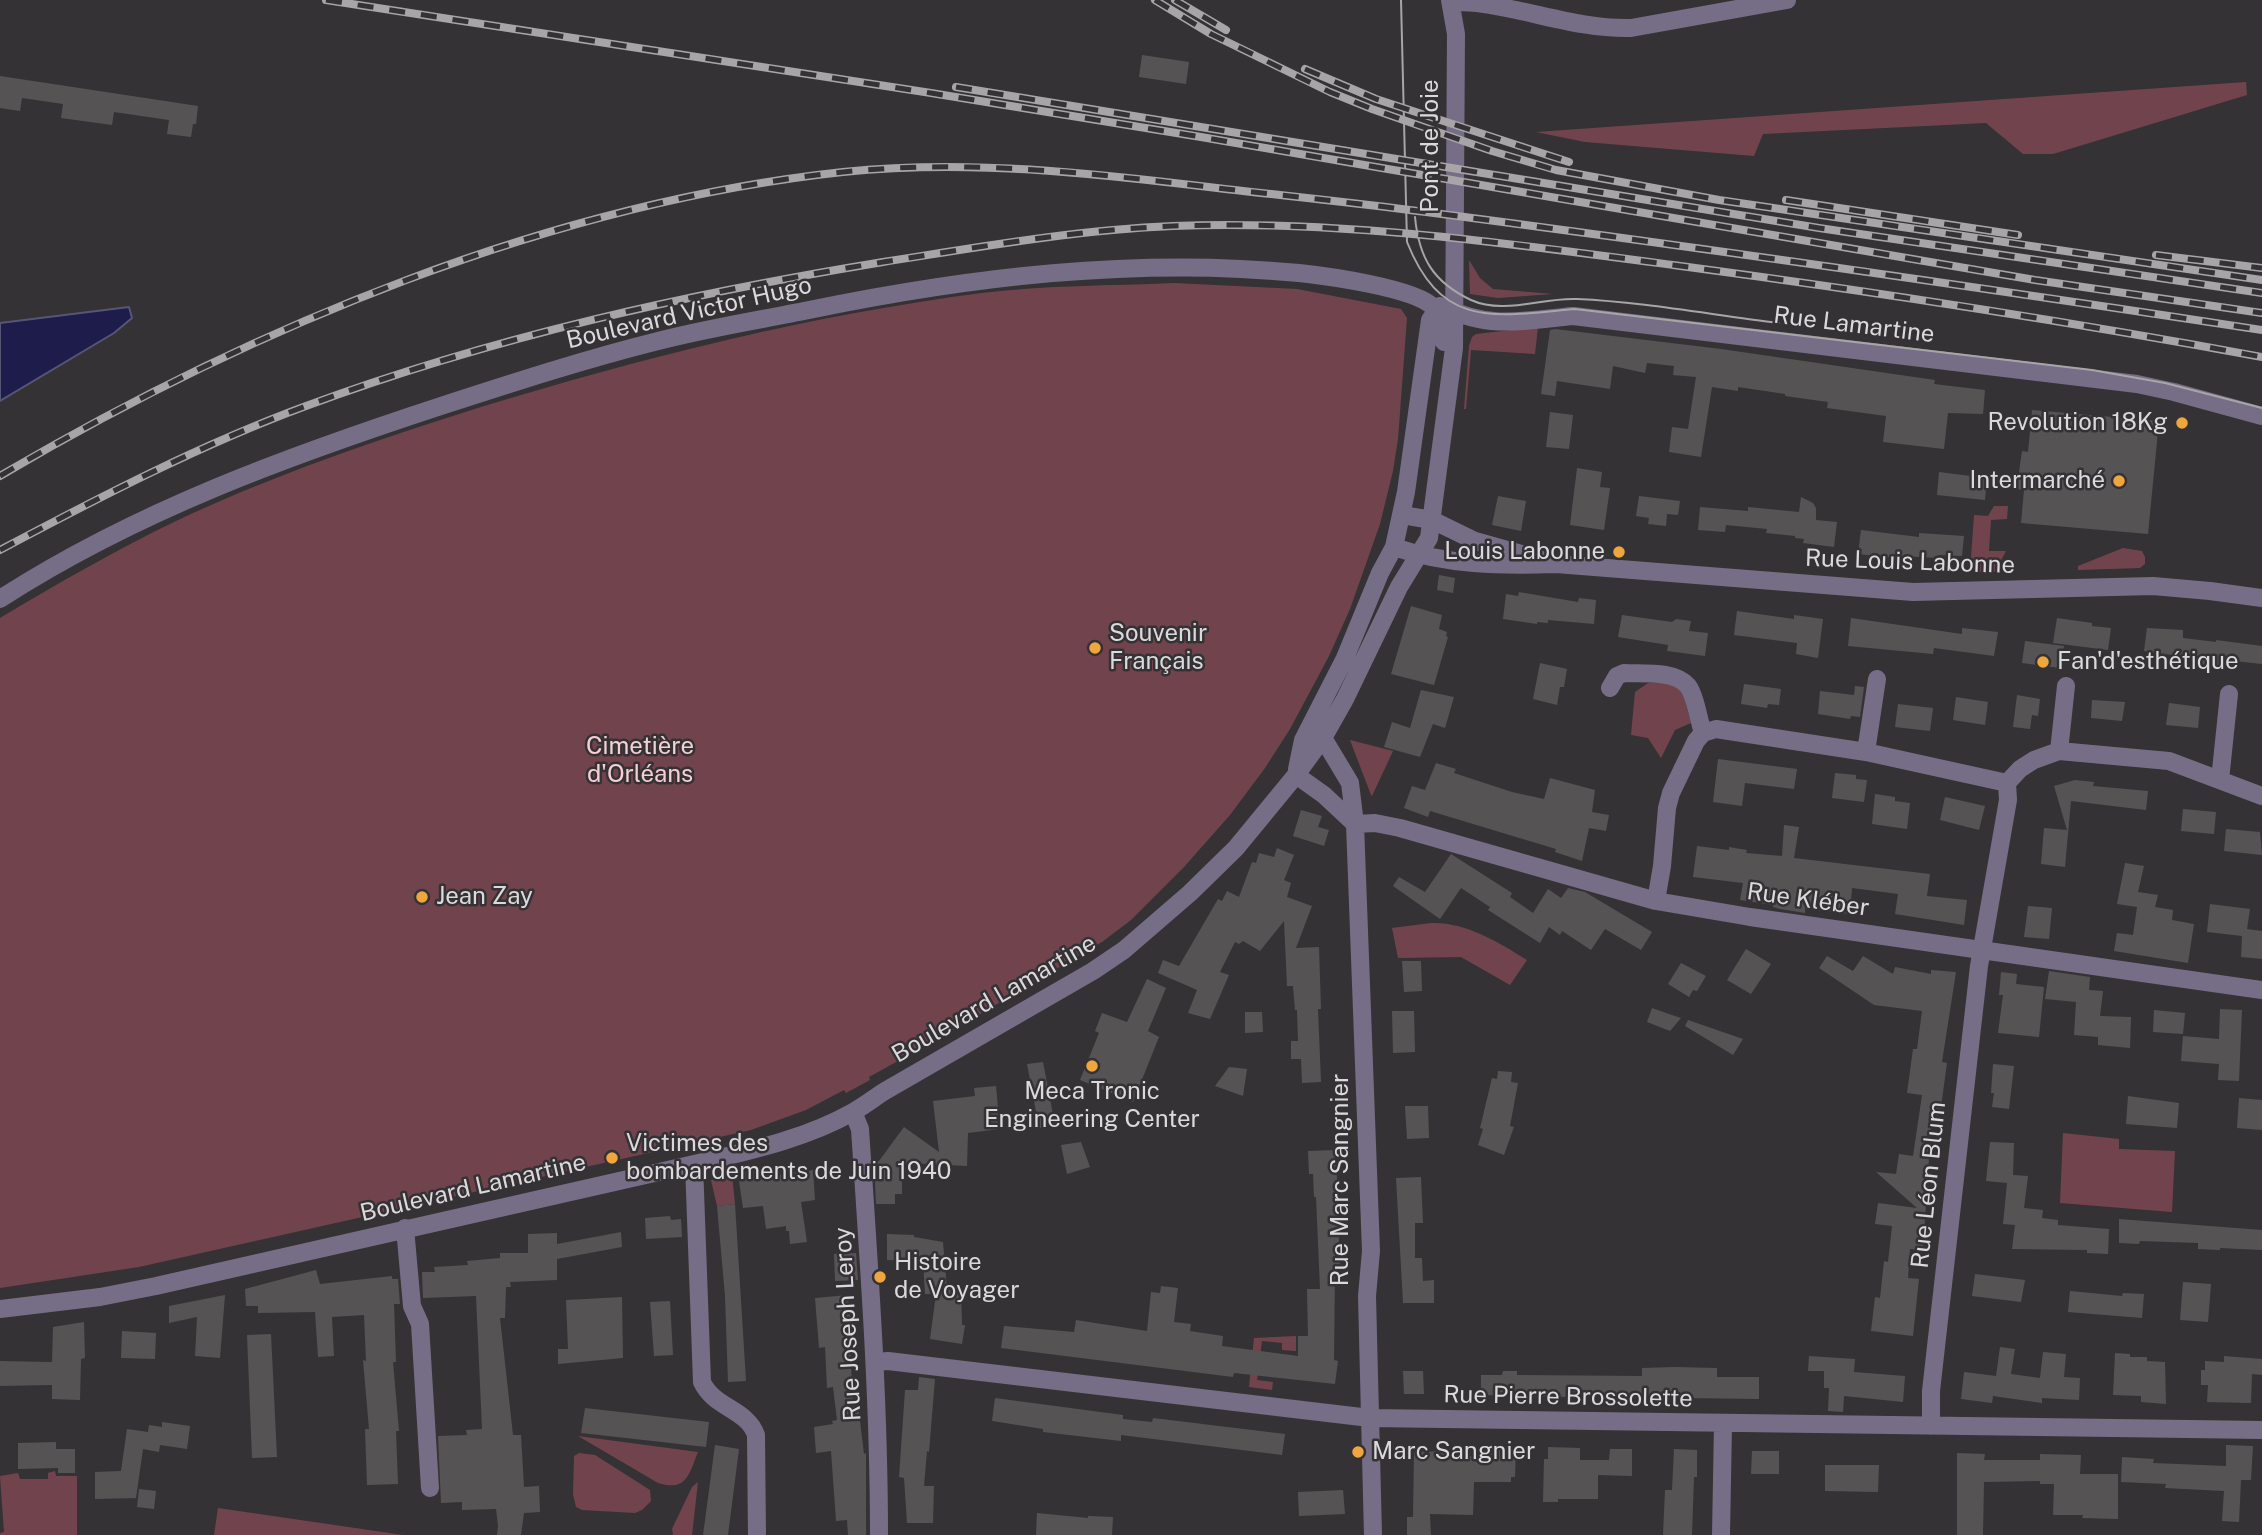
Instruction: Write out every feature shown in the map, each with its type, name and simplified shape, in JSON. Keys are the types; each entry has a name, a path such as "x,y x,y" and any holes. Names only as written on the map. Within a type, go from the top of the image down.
{"street":[{"path":"1450,1 1485,4 1592,27 1631,28 1787,0"},
{"name":"Pont de Joie","path":"1449,258 1450,1"},
{"name":"Boulevard Lamartine","path":"0,1309 100,1297 755,1150 813,1130 853,1112 1093,971 1124,950 1190,893 1236,848 1296,775 1323,738 1345,699 1399,587 1429,538 1435,489 1434,439 1444,351 1442,322 1446,310 1449,258"},
{"name":"Boulevard Victor Hugo","path":"0,599 139,522 212,489 340,439 571,365 659,340 737,323 870,297 1011,276 1170,268 1322,276 1399,292 1446,310"},
{"name":"Boulevard Lamartine","path":"1296,775 1303,740 1345,658 1380,573 1394,547 1402,515 1430,320 1446,310"},
{"name":"Rue Lamartine","path":"1446,310 1507,322 1573,316 2137,384 2262,416"},
{"path":"1402,515 1432,520"},
{"name":"Rue Louis Labonne","path":"1432,520 1475,541 1556,564"},
{"name":"Rue Louis Labonne","path":"1394,547 1447,561 1511,566 1556,564 1913,592 2153,586 2262,598"},
{"path":"1610,688 1617,676 1624,673 1672,676 1681,680 1689,687 1703,733"},
{"path":"1866,752 1877,679"},
{"path":"2059,751 2066,686"},
{"path":"2220,780 2229,694"},
{"path":"1656,901 1671,793 1703,733 1716,729 1866,752 2007,783 2020,769 2034,760 2059,751 2169,761 2262,796"},
{"name":"Rue Marc Sangnier","path":"1323,738 1350,783 1355,824 1371,1251 1367,1296 1373,1535"},
{"path":"1296,775 1324,795 1355,824"},
{"name":"Rue Léon Blum","path":"1931,1426 1931,1391 1982,950 2008,800 2007,783"},
{"name":"Rue Kléber","path":"1355,824 1375,823 1400,828 1656,901 1750,918 2262,990"},
{"name":"Rue Joseph Leroy","path":"853,1112 860,1129 876,1362 879,1438 878,1535"},
{"path":"694,1164 702,1382 707,1393 746,1419 754,1428 757,1535"},
{"path":"405,1228 412,1307 420,1324 430,1488"},
{"name":"Rue Pierre Brossolette","path":"876,1362 888,1361 1370,1418 2262,1430"},
{"path":"1721,1535 1723,1424"}],"green space":[{"path":"2246,82 2247,95 2053,154 2023,154 1986,123 1763,134 1754,156 1585,142 1536,132"},
{"path":"1469,260 1480,278 1493,289 1553,294 1498,298 1470,294"},
{"name":"Cimetière d'Orléans","path":"1174,283 1297,289 1401,309 1407,318 1393,471 1380,524 1350,609 1329,656 1290,729 1230,815 1184,867 1131,920 1102,942 869,1077 870,1080 806,1110 751,1130 139,1267 0,1288 0,618 130,544 249,489 364,445 605,371 729,339 918,302 1030,288"},
{"path":"1538,327 1535,354 1471,350 1464,409 1472,337 1476,334"},
{"path":"1994,506 2008,506 2007,519 1991,520 1989,551 2006,551 1995,572 1970,572 1974,515 1988,516"},
{"path":"2123,548 2142,551 2145,564 2140,568 2078,570 2078,566"},
{"path":"1662,682 1682,689 1691,723 1675,730 1661,758 1648,738 1631,735 1635,692 1648,683"},
{"path":"1350,740 1393,751 1372,796 1371,795"},
{"path":"1431,923 1469,930 1493,940 1527,960 1510,985 1461,957 1398,958 1392,928"},
{"path":"2063,1133 2119,1139 2119,1149 2175,1151 2172,1212 2060,1203"},
{"path":"732,1174 735,1204 717,1206 711,1180"},
{"path":"1296,1336 1296,1351 1282,1350 1282,1343 1262,1341 1257,1380 1273,1382 1272,1390 1249,1387 1254,1338"},
{"path":"578,1436 698,1452 686,1479 675,1485 668,1485 658,1483"},
{"path":"579,1453 595,1455 650,1490 651,1501 635,1513 582,1510 576,1507 573,1494 574,1456"},
{"path":"55,1471 56,1476 77,1476 77,1535 0,1535 4,1532 0,1476 18,1473 20,1479 48,1479 48,1473"},
{"path":"698,1482 692,1535 673,1535 672,1529 692,1487"},
{"path":"218,1508 403,1535 214,1535"}],"shaded area":[{"path":"129,307 132,318 114,333 0,401 0,323"}],"building":[{"path":"1142,55 1189,62 1186,84 1139,77"},
{"path":"0,76 198,106 196,124 193,124 191,137 167,134 169,120 114,112 112,125 61,118 63,104 22,98 20,111 0,108"},
{"path":"1550,330 1721,349 1935,380 1934,384 1985,390 1983,414 1948,413 1944,449 1883,442 1886,416 1827,408 1828,402 1785,394 1738,387 1738,391 1712,387 1701,457 1669,452 1672,427 1688,429 1696,377 1673,375 1674,366 1647,363 1645,373 1613,366 1610,389 1557,381 1555,396 1541,394"},
{"path":"2032,410 2159,421 2148,534 2021,523 2024,490 2017,489 2022,451 2028,452"},
{"path":"1550,412 1573,415 1569,449 1546,447"},
{"path":"1577,468 1602,472 1600,487 1610,488 1604,530 1570,525"},
{"path":"1939,472 1987,478 1985,500 1937,495"},
{"path":"1498,496 1526,501 1521,531 1492,525"},
{"path":"1639,496 1680,501 1678,515 1667,514 1666,526 1648,524 1649,518 1636,516"},
{"path":"1801,497 1813,503 1816,520 1837,522 1834,547 1803,543 1804,539 1795,536 1766,533 1767,529 1726,525 1725,532 1698,530 1700,507 1748,511 1748,507 1799,512"},
{"path":"1861,530 1919,537 1919,533 1964,536 1962,556 1902,556 1902,559 1858,554"},
{"path":"1439,575 1455,578 1453,593 1437,590"},
{"path":"1519,592 1578,602 1579,598 1596,600 1594,624 1548,620 1548,623 1537,624 1503,619 1506,594 1518,596"},
{"path":"1411,606 1442,615 1439,629 1447,632 1448,637 1434,685 1391,674"},
{"path":"1737,611 1794,619 1794,615 1823,619 1818,658 1796,654 1797,643 1734,635"},
{"path":"1622,615 1672,622 1676,619 1691,621 1689,631 1708,633 1705,656 1667,651 1668,645 1618,637"},
{"path":"1851,618 1962,634 1962,628 1998,632 1994,656 1934,648 1933,654 1848,646"},
{"path":"2057,618 2111,628 2108,650 2053,643"},
{"path":"2147,628 2183,630 2183,638 2262,646 2262,664 2225,660 2224,667 2193,663 2193,658 2144,651"},
{"path":"2025,641 2064,646 2060,668 2022,663"},
{"path":"1540,663 1567,669 1557,705 1533,699"},
{"path":"1744,684 1781,689 1779,705 1768,704 1767,708 1741,704"},
{"path":"1855,686 1864,687 1860,717 1851,716 1850,719 1818,714 1820,691 1854,695"},
{"path":"1421,690 1454,697 1445,728 1433,724 1420,757 1384,747 1392,722 1410,728"},
{"path":"2017,695 2040,699 2038,716 2032,715 2030,729 2013,727"},
{"path":"1956,697 1988,702 1985,725 1953,720"},
{"path":"2092,700 2125,702 2122,721 2091,718"},
{"path":"2169,703 2200,707 2198,728 2166,725"},
{"path":"1898,704 1933,708 1930,731 1895,727"},
{"path":"1718,759 1797,769 1794,789 1745,783 1742,806 1713,802"},
{"path":"1436,763 1456,769 1454,773 1512,792 1544,799 1550,778 1595,790 1592,812 1609,815 1606,831 1589,828 1582,861 1555,852 1556,849 1430,811 1428,817 1404,808 1412,786 1425,790"},
{"path":"1835,773 1856,775 1856,779 1867,780 1864,802 1832,798"},
{"path":"2075,780 2094,782 2093,786 2148,791 2146,810 2071,801 2065,867 2041,864 2044,828 2067,830 2054,786"},
{"path":"1875,794 1910,803 1907,829 1872,824"},
{"path":"1945,797 1985,806 1979,830 1940,820"},
{"path":"2183,809 2216,812 2214,834 2181,831"},
{"path":"1301,810 1322,816 1318,827 1329,830 1324,846 1293,836"},
{"path":"1784,825 1799,827 1794,858 1930,874 1927,896 1967,900 1964,925 1895,914 1898,894 1852,888 1850,914 1805,909 1805,913 1740,900 1743,883 1693,877 1697,846 1729,850 1729,847 1747,850 1746,853 1782,856"},
{"path":"2226,829 2260,832 2262,855 2224,851"},
{"path":"1277,848 1294,855 1284,880 1291,883 1287,897 1312,906 1296,948 1319,947 1321,1082 1302,1083 1301,1059 1291,1059 1291,1041 1298,1041 1297,1010 1293,986 1287,986 1284,921 1260,951 1243,941 1239,944 1235,942 1220,972 1229,975 1210,1019 1188,1013 1197,990 1158,973 1163,960 1179,966 1218,899 1222,901 1227,891 1239,897 1252,862 1256,863 1259,853 1274,857"},
{"path":"1451,854 1512,893 1510,897 1533,913 1548,889 1561,898 1568,888 1585,892 1652,932 1641,950 1605,929 1591,950 1562,931 1560,935 1549,927 1540,943 1488,910 1490,907 1461,888 1440,919 1393,886 1399,877 1425,892"},
{"path":"2125,863 2144,866 2138,892 2158,895 2155,907 2173,910 2172,920 2194,924 2188,963 2114,951 2117,933 2133,935 2137,907 2117,904"},
{"path":"2210,904 2250,909 2247,929 2262,931 2262,959 2241,957 2242,936 2207,932"},
{"path":"2028,906 2052,908 2049,939 2024,937"},
{"path":"1746,949 1771,964 1751,994 1727,980"},
{"path":"1827,956 1853,971 1863,956 1893,974 1895,967 1931,974 1931,970 1956,972 1942,1062 1947,1063 1938,1129 1931,1128 1923,1250 1910,1249 1908,1278 1919,1279 1913,1336 1871,1331 1875,1297 1880,1298 1884,1261 1888,1262 1892,1226 1875,1224 1878,1203 1917,1208 1876,1172 1896,1174 1899,1154 1913,1156 1922,1095 1907,1093 1922,1011 1874,1005 1819,968"},
{"path":"1402,961 1421,961 1422,991 1404,992"},
{"path":"1681,963 1706,976 1697,991 1693,990 1689,997 1668,984"},
{"path":"2049,971 2090,977 2089,990 2103,991 2100,1016 2131,1017 2130,1048 2098,1045 2098,1037 2074,1035 2076,1002 2045,999"},
{"path":"2001,972 2017,974 2016,984 2044,987 2039,1037 1998,1033 2003,995 1999,995"},
{"path":"1147,979 1166,988 1148,1031 1159,1037 1133,1102 1080,1080 1099,1033 1095,1031 1102,1013 1127,1022"},
{"path":"1652,1008 1681,1018 1670,1031 1647,1022"},
{"path":"2220,1009 2242,1010 2239,1081 2218,1080 2219,1064 2181,1061 2183,1036 2219,1039"},
{"path":"2154,1010 2185,1013 2183,1034 2153,1032"},
{"path":"1392,1011 1414,1011 1415,1052 1393,1053"},
{"path":"1245,1012 1262,1012 1263,1032 1245,1033"},
{"path":"1688,1020 1743,1039 1733,1055 1685,1026"},
{"path":"1043,1062 1055,1125 1039,1128 1027,1064"},
{"path":"1993,1064 2014,1066 2009,1109 1992,1107"},
{"path":"1229,1067 1247,1069 1243,1096 1215,1086"},
{"path":"1498,1071 1512,1072 1511,1082 1518,1083 1510,1126 1514,1127 1504,1155 1478,1145 1492,1078 1497,1079"},
{"path":"996,1086 1000,1129 968,1133 967,1166 907,1163 906,1173 902,1173 902,1194 895,1194 895,1204 876,1204 874,1161 879,1161 904,1127 939,1152 933,1101 975,1096 974,1088"},
{"path":"2128,1096 2179,1103 2177,1128 2126,1124"},
{"path":"2239,1098 2262,1100 2262,1130 2237,1128"},
{"path":"1405,1106 1428,1106 1429,1138 1407,1139"},
{"path":"1081,1142 1090,1167 1067,1174 1061,1145"},
{"path":"1990,1142 2014,1143 2013,1175 2028,1176 2024,1208 2043,1210 2042,1218 2058,1220 2058,1225 2109,1229 2108,1254 2087,1253 2087,1250 2012,1249 2015,1225 2003,1224 2007,1183 1986,1181"},
{"path":"1336,1150 1340,1270 1335,1270 1334,1360 1338,1361 1335,1384 1234,1373 1233,1377 1001,1348 1004,1326 1074,1332 1076,1320 1147,1331 1151,1292 1160,1293 1161,1286 1178,1288 1174,1322 1191,1324 1190,1331 1223,1336 1222,1346 1298,1356 1298,1336 1308,1336 1307,1289 1320,1289 1316,1197 1313,1174 1309,1174 1308,1151"},
{"path":"762,1168 764,1177 813,1170 815,1200 801,1202 807,1242 790,1244 786,1226 766,1229 763,1206 743,1208 738,1174"},
{"path":"1421,1177 1423,1223 1415,1223 1415,1258 1422,1258 1423,1281 1434,1280 1434,1303 1403,1303 1396,1178"},
{"path":"735,1204 746,1381 728,1382 725,1296 717,1206"},
{"path":"670,1216 671,1220 681,1219 682,1237 646,1239 645,1218"},
{"path":"2119,1219 2262,1230 2262,1250 2198,1249 2198,1243 2119,1243"},
{"path":"621,1232 622,1247 557,1259 557,1280 510,1282 511,1287 506,1287 505,1318 500,1318 513,1435 521,1435 524,1487 539,1486 540,1512 524,1513 521,1535 497,1535 496,1509 462,1510 462,1502 441,1503 438,1436 467,1435 466,1430 482,1429 476,1296 423,1298 422,1272 435,1272 434,1267 468,1265 467,1261 500,1258 500,1253 528,1253 528,1234 557,1233 557,1244"},
{"path":"887,1234 914,1235 943,1242 947,1290 961,1290 962,1325 965,1325 962,1344 930,1339 936,1294 925,1294 923,1261 887,1260"},
{"path":"856,1253 858,1280 835,1281 834,1254"},
{"path":"316,1270 320,1284 392,1276 392,1279 398,1279 400,1304 394,1304 396,1362 393,1362 399,1431 396,1431 398,1484 367,1485 365,1429 369,1429 363,1360 366,1361 364,1315 332,1317 334,1356 318,1357 315,1312 258,1313 258,1306 246,1306 245,1289"},
{"path":"1975,1274 2025,1280 2021,1302 1972,1296"},
{"path":"2183,1282 2211,1284 2208,1322 2180,1320"},
{"path":"2070,1291 2122,1296 2123,1293 2144,1294 2142,1318 2068,1312"},
{"path":"225,1295 220,1358 195,1356 197,1317 169,1323 169,1306"},
{"path":"848,1295 853,1345 850,1345 853,1405 858,1404 864,1454 866,1453 866,1535 848,1535 847,1520 836,1521 831,1451 816,1453 814,1427 833,1424 832,1421 837,1420 833,1387 827,1388 825,1347 819,1348 815,1298"},
{"path":"622,1297 623,1358 558,1364 558,1349 568,1349 566,1300"},
{"path":"670,1301 673,1355 654,1356 650,1302"},
{"path":"84,1322 85,1358 81,1359 80,1400 52,1399 52,1385 0,1386 0,1361 52,1362 53,1327"},
{"path":"122,1331 156,1333 155,1359 121,1358"},
{"path":"271,1334 277,1457 252,1458 247,1335"},
{"path":"2000,1347 2015,1349 2011,1374 2040,1378 2043,1352 2066,1354 2064,1377 2080,1378 2079,1400 2042,1398 2042,1403 1993,1396 1992,1403 1961,1399 1964,1372 1996,1376"},
{"path":"2115,1353 2130,1354 2130,1357 2147,1357 2147,1361 2165,1362 2166,1404 2141,1402 2141,1396 2113,1395"},
{"path":"1809,1356 1855,1359 1854,1372 1905,1376 1903,1402 1844,1396 1843,1412 1828,1411 1829,1388 1824,1388 1824,1371 1808,1371"},
{"path":"2224,1356 2262,1359 2262,1375 2252,1374 2251,1403 2207,1402 2208,1385 2201,1385 2201,1370 2205,1370 2205,1361 2224,1362"},
{"path":"1642,1368 1717,1368 1717,1377 1759,1377 1759,1399 1481,1395 1481,1375 1502,1375 1503,1371 1517,1371 1517,1375 1642,1376"},
{"path":"1403,1371 1423,1371 1424,1394 1404,1394"},
{"path":"919,1377 935,1379 924,1486 934,1486 933,1523 907,1523 904,1478 899,1477 905,1390 918,1390"},
{"path":"995,1398 1123,1415 1123,1419 1152,1422 1153,1418 1285,1434 1282,1455 1121,1435 1121,1441 1043,1432 1043,1429 992,1421"},
{"path":"585,1408 709,1422 706,1447 581,1433"},
{"path":"162,1422 190,1426 187,1449 160,1445 159,1452 143,1449 136,1498 95,1499 95,1472 121,1471 127,1429 148,1432 149,1425 162,1427"},
{"path":"56,1442 56,1449 75,1449 75,1473 58,1473 58,1468 18,1469 18,1443"},
{"path":"715,1445 739,1449 728,1535 703,1535"},
{"path":"2226,1445 2253,1446 2251,1480 2241,1480 2239,1522 2222,1521 2224,1491 2165,1488 2166,1484 2121,1482 2122,1457 2154,1459 2153,1463 2226,1466"},
{"path":"1484,1447 1516,1447 1515,1477 1511,1477 1511,1482 1474,1482 1473,1515 1430,1514 1431,1535 1407,1535 1407,1517 1413,1517 1414,1452 1449,1451 1449,1456 1484,1456"},
{"path":"1548,1447 1580,1448 1580,1460 1609,1460 1610,1449 1632,1449 1632,1476 1598,1475 1598,1499 1558,1499 1558,1502 1543,1502 1544,1459 1548,1459"},
{"path":"1674,1449 1697,1450 1692,1535 1663,1535 1665,1490 1672,1490"},
{"path":"1752,1451 1779,1451 1779,1474 1751,1474"},
{"path":"1957,1453 1985,1454 1984,1460 2040,1460 2040,1454 2081,1455 2080,1474 2118,1474 2118,1519 2053,1515 2054,1484 2040,1484 2040,1481 1984,1482 1983,1535 1957,1535"},
{"path":"1825,1465 1879,1465 1878,1492 1825,1491"},
{"path":"139,1489 156,1491 154,1509 137,1507"},
{"path":"1343,1490 1345,1514 1299,1516 1298,1492"},
{"path":"1037,1513 1088,1518 1113,1517 1112,1535 1036,1535"}],"tram line":[{"path":"1401,0 1407,242 1421,270 1437,291 1454,304 1474,311 1496,314 1575,309 2092,370 2165,383 2262,408"},
{"path":"1415,217 1420,245 1430,267 1458,293 1484,304 1510,306 1577,299 1779,323"}],"railway":[{"path":"326,0 931,93 2035,280 2262,313"},
{"path":"1155,0 1211,34 1330,92 1492,151 1556,170 1719,200 2262,280"},
{"path":"1175,0 1226,30"},
{"path":"1305,69 1376,99 1569,162"},
{"path":"956,87 1819,228 2262,293"},
{"path":"0,476 197,370 300,323 406,280 514,243 623,212 733,188 890,168 1030,169 1374,206 1740,254 2262,330"},
{"path":"1786,200 2018,235"},
{"path":"0,550 151,473 267,421 376,381 447,359 591,320 736,288 883,262 1100,231 1173,226 1299,226 1487,241 1895,296 2262,357"},
{"path":"2156,255 2262,268"}],"place":[{"name":"Revolution 18Kg","path":"2182,423"},
{"name":"Intermarché","path":"2119,481"},
{"name":"Louis Labonne","path":"1619,552"},
{"name":"Souvenir Français","path":"1095,648"},
{"name":"Fan'd'esthétique","path":"2043,662"},
{"name":"Jean Zay","path":"422,897"},
{"name":"Meca Tronic Engineering Center","path":"1092,1066"},
{"name":"Victimes des bombardements de Juin 1940","path":"612,1158"},
{"name":"Histoire de Voyager","path":"880,1277"},
{"name":"Marc Sangnier","path":"1358,1452"}]}
